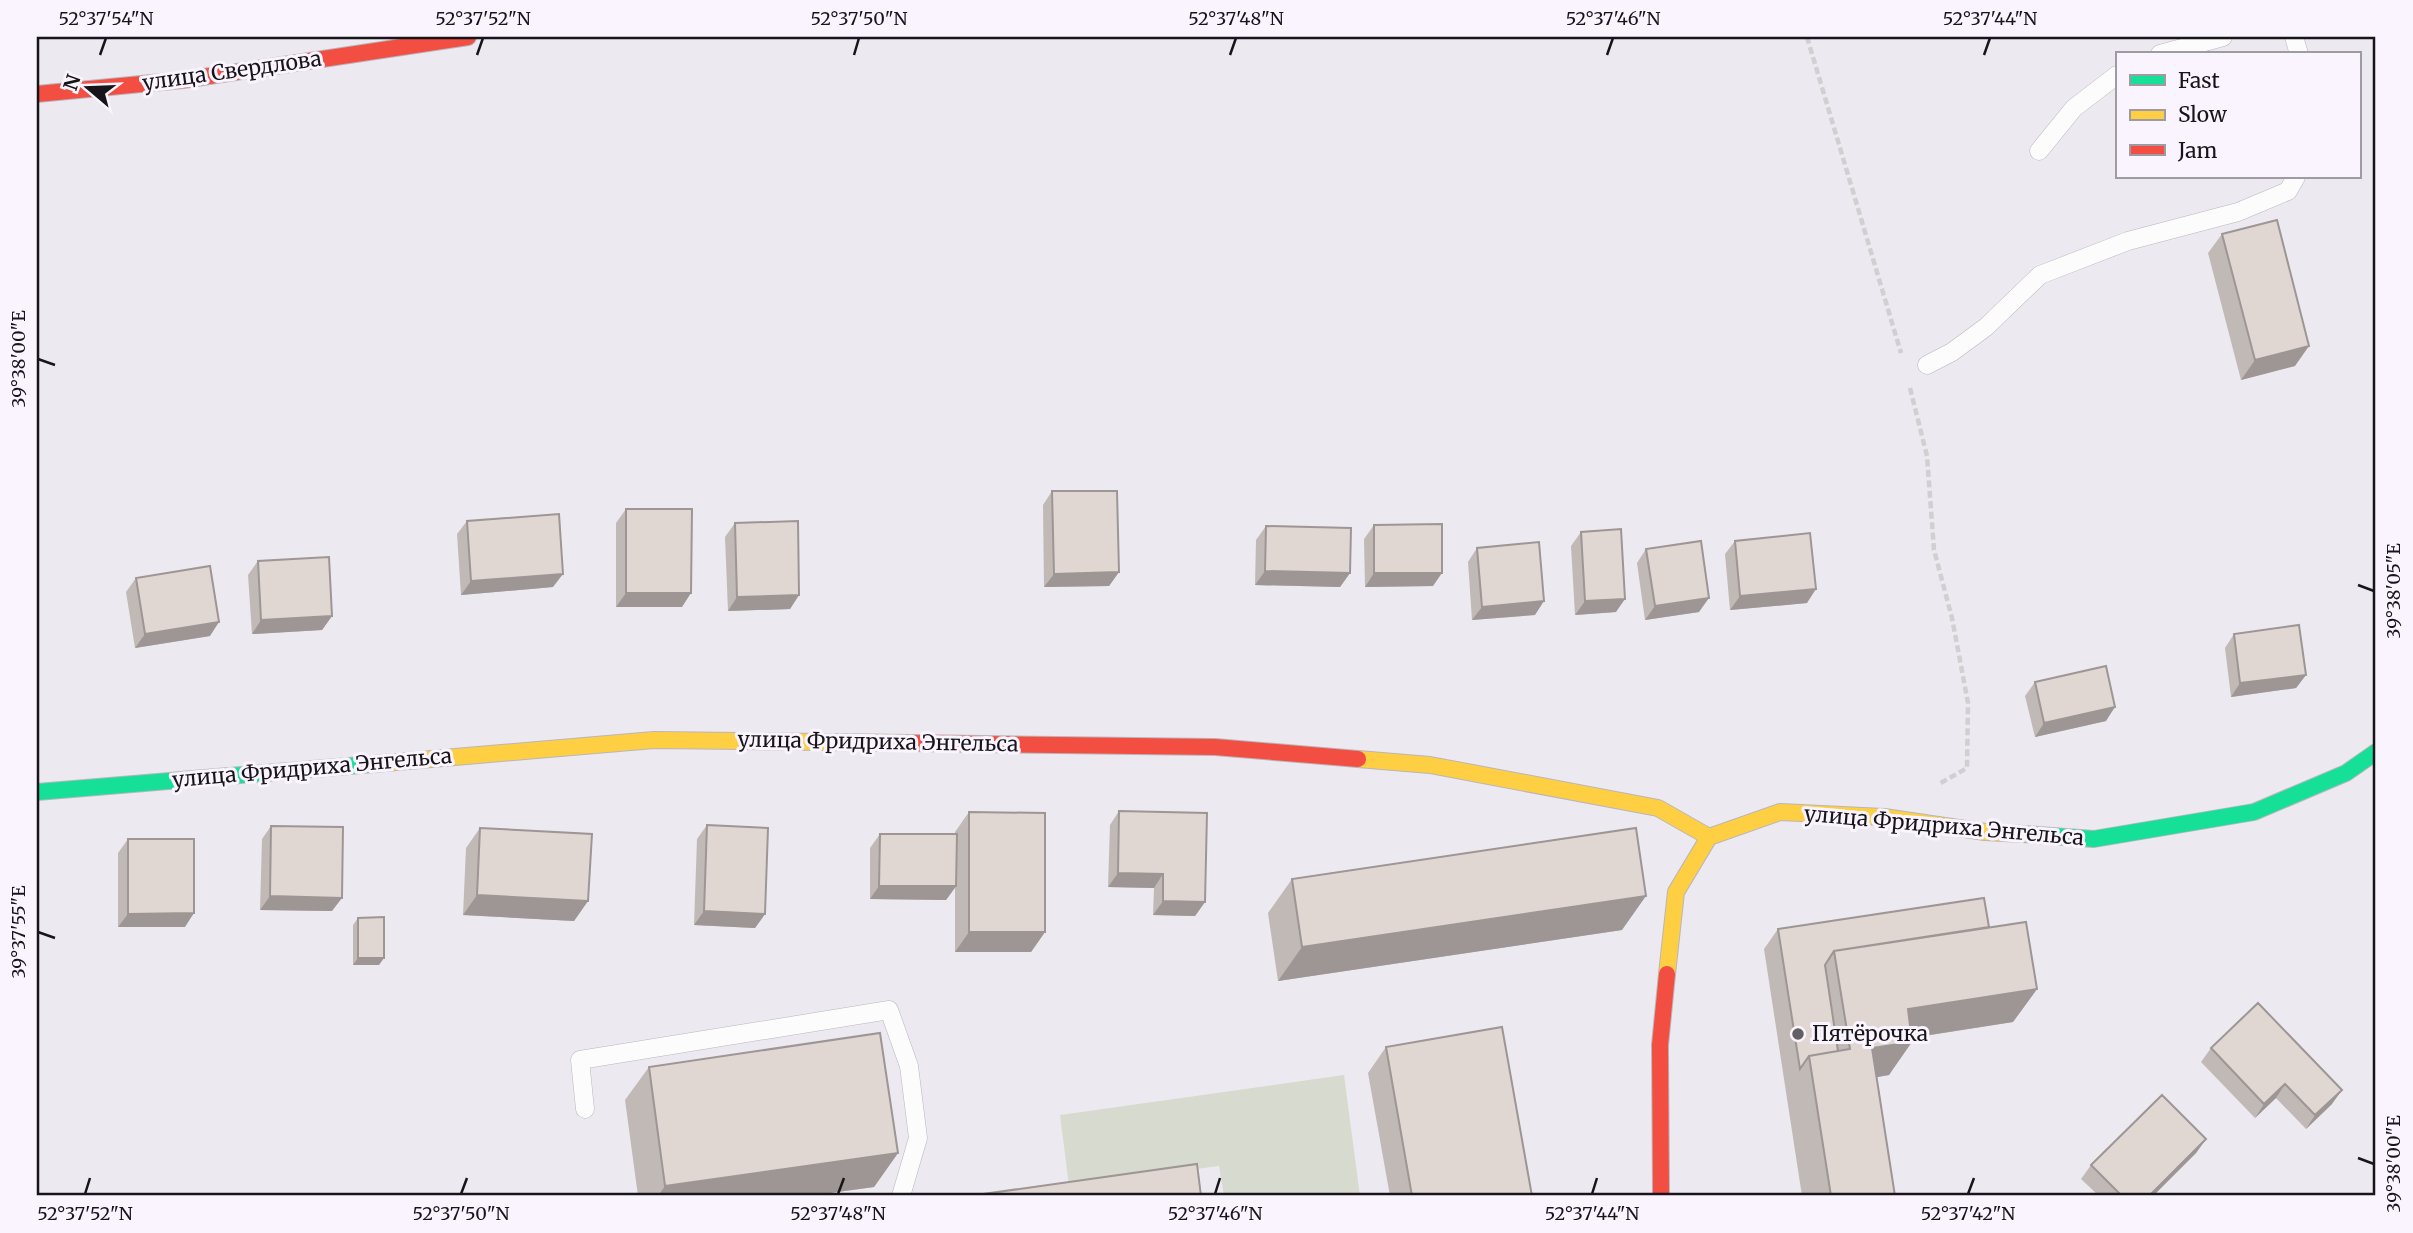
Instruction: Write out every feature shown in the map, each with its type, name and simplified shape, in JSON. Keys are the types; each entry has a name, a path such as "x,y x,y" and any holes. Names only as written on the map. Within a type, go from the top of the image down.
{"street":[{"name":"улица Свердлова","path":"37,94 183,80 468,37"},
{"name":"улица Фридриха Энгельса","path":"37,792 654,740 1215,747 1430,765 1658,808 1709,837 1780,812 1884,817 1986,832 2094,839 2254,812 2346,773 2376,752"},
{"path":"1661,1196 1660,1045 1676,892 1709,837"}],"lane":[{"path":"2167,52 2223,37"},
{"path":"2039,151 2074,108 2116,76"},
{"path":"1927,365 1952,352 1986,327 2040,275 2128,241 2238,212 2288,191 2295,178"},
{"path":"585,1109 580,1060 889,1010 909,1066 918,1138 901,1196"}],"path":[{"path":"1808,37 1904,363"},
{"path":"1908,376 1927,456 1934,550 1952,618 1968,703 1967,768 1931,789"}],"shaded area":[{"path":"1344,1075 1360,1196 1224,1196 1219,1166 1069,1186 1060,1115"}],"building":[{"path":"2277,220 2309,346 2255,360 2222,234"},
{"path":"1052,491 1117,491 1119,572 1054,574"},
{"path":"626,509 692,509 691,593 626,593"},
{"path":"559,514 563,574 471,581 467,521"},
{"path":"798,521 799,595 737,597 735,523"},
{"path":"1442,524 1442,573 1374,573 1374,525"},
{"path":"1266,526 1351,528 1350,573 1265,571"},
{"path":"1621,529 1625,599 1585,601 1581,532"},
{"path":"1810,533 1816,589 1740,596 1735,541"},
{"path":"1701,541 1709,598 1655,606 1646,549"},
{"path":"1539,542 1544,601 1482,607 1477,548"},
{"path":"329,557 332,616 261,620 258,561"},
{"path":"210,566 219,622 145,634 136,578"},
{"path":"2299,625 2306,675 2240,683 2234,634"},
{"path":"2106,666 2115,707 2044,723 2035,682"},
{"path":"1119,811 1207,813 1205,902 1163,901 1163,874 1118,873"},
{"path":"969,812 1045,813 1045,932 969,932"},
{"path":"707,825 768,828 765,914 704,911"},
{"path":"271,826 343,827 342,898 270,896"},
{"path":"480,828 592,834 588,901 477,895"},
{"path":"1636,828 1646,896 1302,947 1292,879"},
{"path":"880,834 957,834 956,886 879,886"},
{"path":"128,839 194,839 194,913 128,914"},
{"path":"1984,898 1989,927 1834,951 1825,965 1838,1051 1809,1056 1800,1069 1778,929"},
{"path":"384,917 384,958 358,958 358,918"},
{"path":"2026,922 2037,989 1908,1009 1912,1042 1872,1048 1895,1196 1831,1196 1809,1056 1850,1049 1834,951"},
{"path":"2258,1003 2342,1090 2315,1115 2285,1084 2264,1104 2211,1048"},
{"path":"1502,1027 1532,1196 1412,1196 1386,1047"},
{"path":"880,1033 898,1153 665,1186 649,1067"},
{"path":"2162,1095 2206,1139 2149,1196 2122,1196 2091,1165"},
{"path":"1197,1164 1201,1196 969,1196"}],"traffic: fast":[{"path":"2023,834 2094,839 2254,812 2346,773 2376,752"},
{"path":"37,792 373,764"}],"traffic: slow":[{"path":"373,764 654,740 910,743"},
{"path":"1358,759 1430,765 1658,808 1709,837"},
{"path":"1667,974 1676,892 1709,837 1780,812 1884,817 1985,832 2023,834"}],"traffic: jam":[{"path":"37,94 183,80 468,37"},
{"path":"910,743 1215,747 1358,759"},
{"path":"1661,1196 1660,1045 1667,974"}],"place":[{"name":"Пятёрочка","path":"1798,1034"}]}
